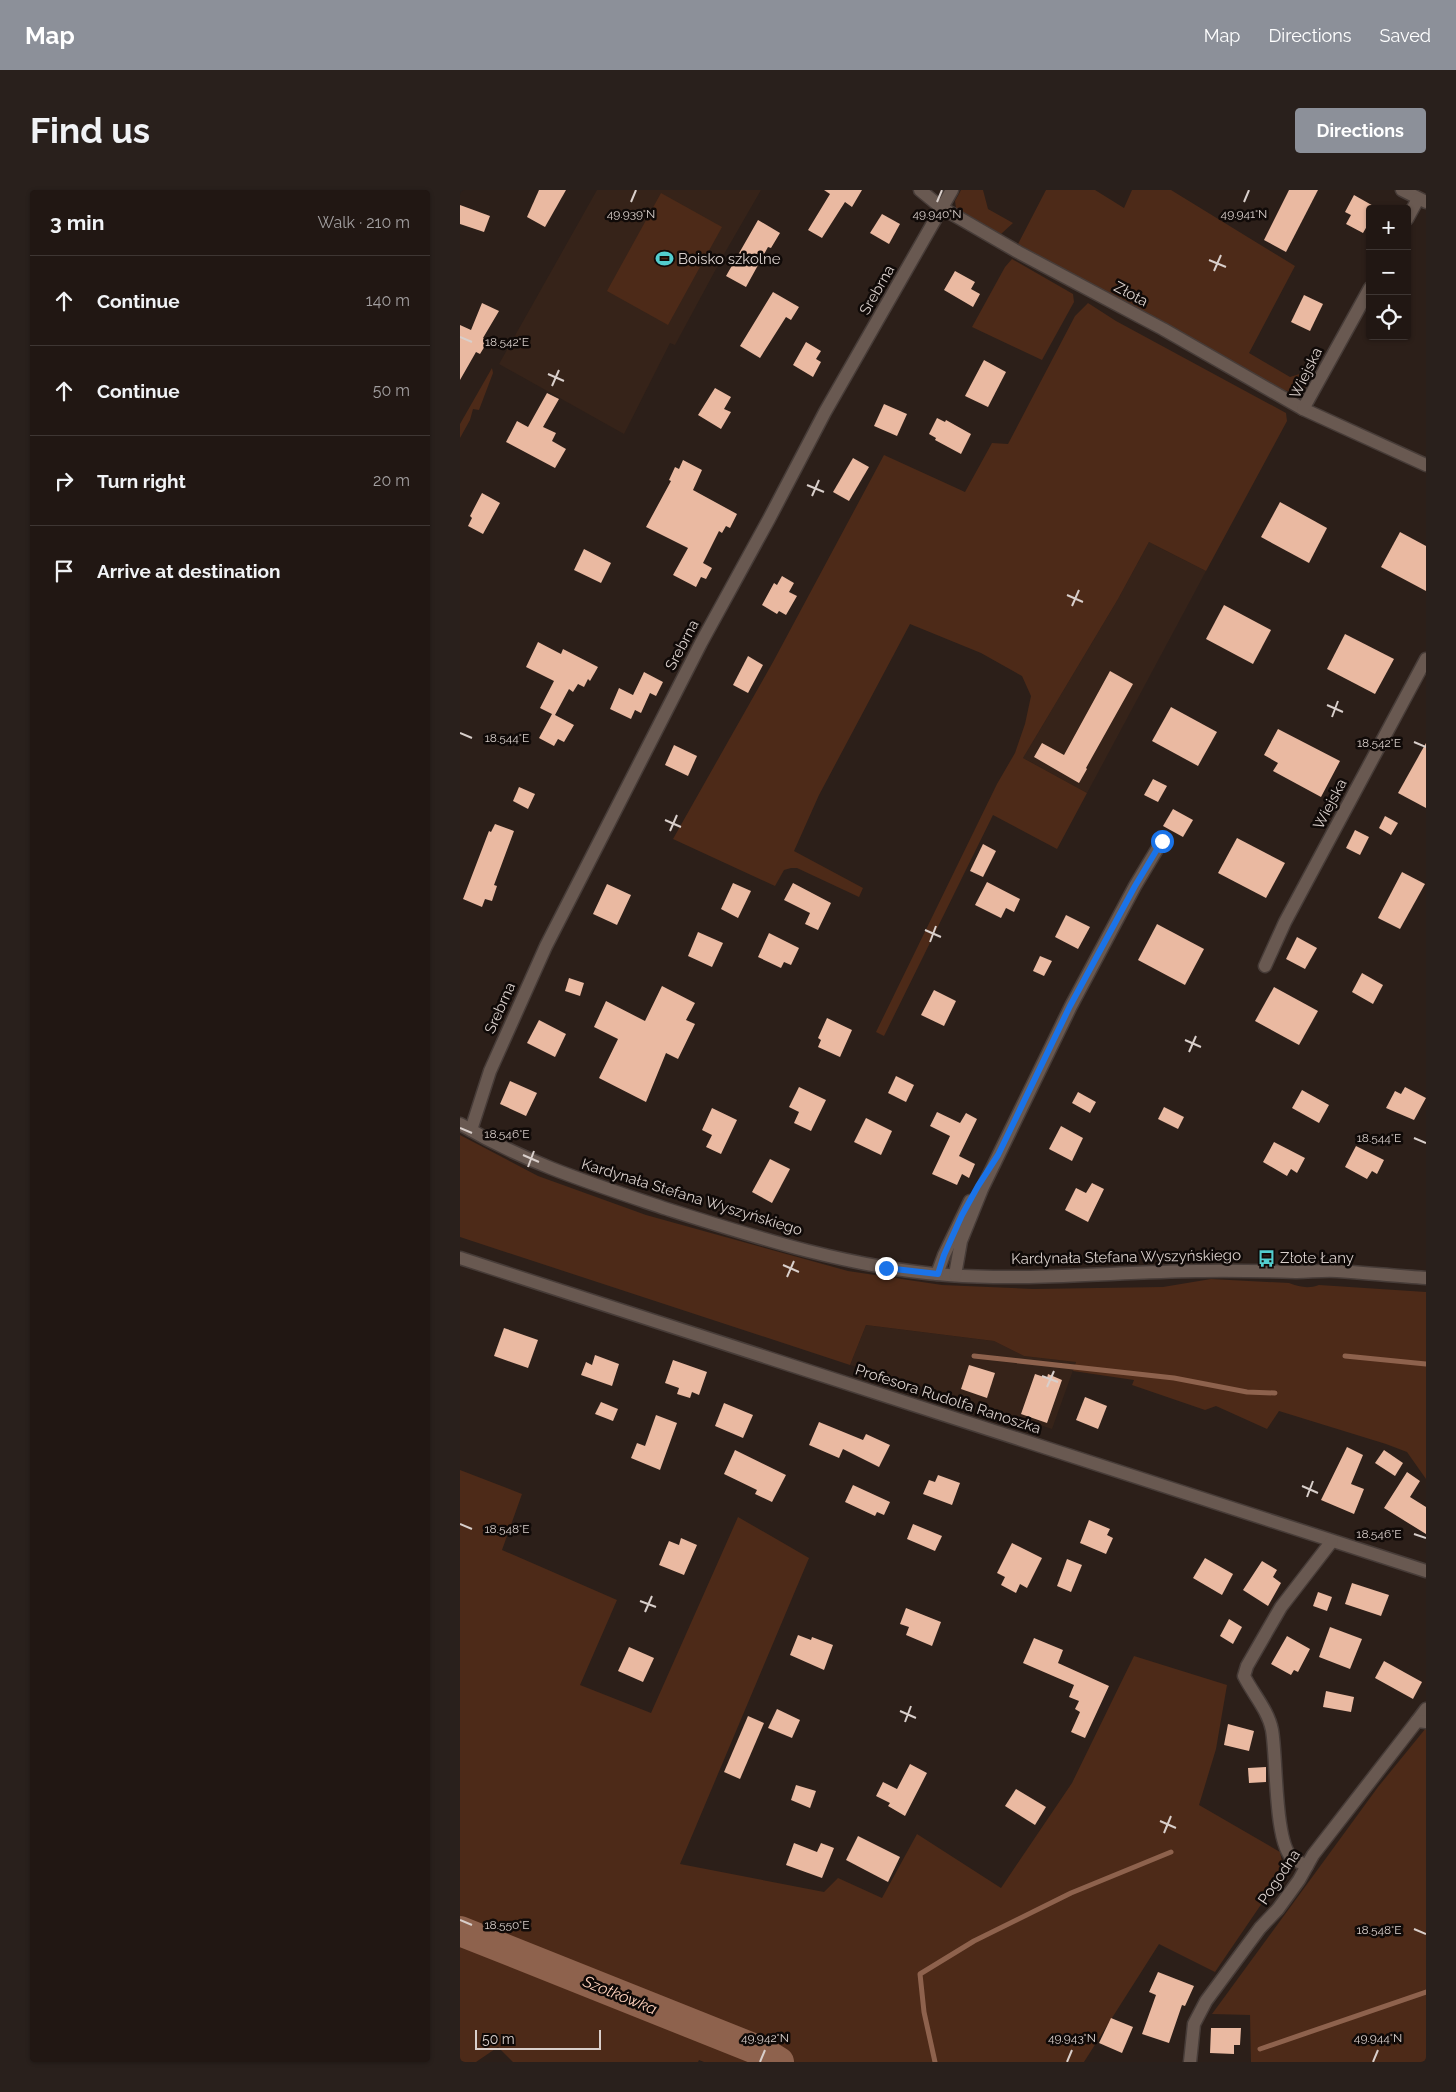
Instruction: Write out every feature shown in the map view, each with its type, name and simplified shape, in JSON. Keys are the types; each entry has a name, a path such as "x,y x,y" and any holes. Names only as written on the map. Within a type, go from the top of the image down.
{"street":[{"name":"Złota","path":"920,190 942,208 1018,252 1163,329 1303,409"},
{"name":"Srebrna","path":"466,1127 550,937 701,642 825,412 952,190"},
{"path":"1402,190 1422,201 1411,214"},
{"name":"Wiejska","path":"1366,295 1303,409 1426,465"},
{"name":"Wiejska","path":"1265,966 1285,922 1426,659"},
{"path":"955,1275 961,1241 998,1155 1070,1006 1135,886 1162,841"},
{"name":"Kardynała Stefana Wyszyńskiego","path":"466,1127 502,1148 542,1166 748,1235 857,1262 938,1274 1020,1277 1194,1271 1334,1271 1426,1278"},
{"path":"938,1274 944,1255 962,1215 998,1155"},
{"name":"Profesora Rudolfa Ranoszka","path":"460,1258 1426,1571"},
{"path":"1307,1866 1292,1858 1284,1844 1272,1729 1260,1701 1244,1676 1246,1666 1280,1607 1332,1541"},
{"name":"Pogodna","path":"1190,2062 1194,2024 1206,2001 1260,1928 1278,1909 1345,1812 1422,1721 1426,1709"}],"shaded area":[{"path":"597,190 761,190 675,345 670,343 624,434 499,364"},
{"path":"961,190 983,190 988,209 1013,223 1001,234 956,208 955,201"},
{"path":"1046,190 1095,190 1124,208 1132,190 1171,190 1295,266 1249,353 1290,377 1312,370 1303,393 1281,390 1018,244"},
{"name":"Boisko szkolne","path":"661,193 722,227 668,325 607,291"},
{"path":"1012,259 1073,294 1074,302 1042,360 972,327 1005,267"},
{"path":"1088,303 1116,321 1286,413 1287,421 1206,571 1149,542 1118,599 1023,758 1087,793 1057,849 993,815 884,1036 876,1032 997,784 1015,753 1025,724 1031,696 1022,676 981,653 910,624 819,795 794,851 863,888 859,897 797,868 784,870 775,886 673,839 773,662 884,455 965,492 992,443 1008,444 1075,316"},
{"path":"492,368 493,373 479,410 473,409 470,420 460,438 460,424"},
{"path":"1149,542 1206,571 1087,793 1023,758 1118,599"},
{"path":"460,1135 538,1176 646,1215 848,1271 942,1285 1033,1289 1163,1287 1211,1279 1289,1283 1304,1287 1319,1285 1426,1292 1426,1479 1407,1452 1279,1411 1267,1429 1216,1406 1205,1410 1132,1385 1134,1380 1073,1371 1076,1362 1024,1356 994,1341 866,1325 850,1365 460,1237"},
{"path":"866,1325 994,1341 1024,1356 1076,1362 1052,1429 956,1397 850,1365"},
{"path":"460,1470 522,1494 502,1550 617,1600 580,1685 651,1713 738,1517 809,1558 680,1864 824,1892 838,1878 882,1898 917,1834 1001,1888 1072,1783 1134,1656 1227,1685 1216,1749 1199,1805 1280,1852 1284,1871 1215,1972 1159,1944 1084,2062 704,2062 699,2060 698,2062 513,2062 498,2047 476,2062 460,2062"},
{"path":"1426,1728 1426,2062 1251,2062 1250,2015 1212,2014 1378,1787"}],"building":[{"path":"539,190 566,190 545,227 527,217"},
{"path":"824,190 862,190 852,207 845,202 822,238 808,230 830,194"},
{"path":"1289,190 1318,190 1286,252 1264,240"},
{"path":"1354,195 1372,205 1366,205 1366,228 1363,233 1346,224 1351,215 1345,212"},
{"path":"460,205 490,216 484,232 460,224"},
{"path":"882,214 900,224 889,244 870,233"},
{"path":"758,220 780,233 771,248 768,247 746,287 726,276"},
{"path":"955,271 975,282 971,289 980,294 973,307 944,290"},
{"path":"773,292 799,307 791,320 786,317 760,358 740,346"},
{"path":"1304,295 1323,304 1310,331 1291,322"},
{"path":"482,303 499,311 483,338 488,341 480,354 476,352 460,380 460,325 471,330"},
{"path":"806,342 821,351 816,359 821,362 813,377 793,365"},
{"path":"984,360 1006,372 988,407 965,396"},
{"path":"715,388 731,397 724,409 731,412 721,429 698,415"},
{"path":"547,393 559,399 543,427 556,433 552,441 566,449 555,468 506,442 517,421 528,427"},
{"path":"884,404 907,414 897,436 874,426"},
{"path":"937,418 945,422 946,420 971,434 961,454 935,440 936,438 929,434"},
{"path":"853,458 869,467 849,501 833,492"},
{"path":"683,460 702,470 693,490 737,514 730,528 726,526 722,533 719,531 703,563 712,568 706,579 701,577 696,587 673,575 688,548 646,527 671,481 669,480 675,467 679,469"},
{"path":"482,493 500,503 483,534 468,526 472,518 470,516"},
{"path":"1280,502 1327,528 1309,563 1261,537"},
{"path":"1400,532 1426,546 1426,591 1381,567"},
{"path":"584,549 611,563 601,583 574,570"},
{"path":"782,576 794,583 789,592 797,596 786,615 779,611 777,614 762,605 774,583 777,585"},
{"path":"1224,605 1271,630 1253,664 1206,639"},
{"path":"1345,634 1394,659 1375,694 1327,669"},
{"path":"538,642 561,654 563,649 598,667 584,687 578,684 573,692 569,689 555,715 574,725 564,742 558,739 554,746 539,738 552,714 540,708 554,681 526,667"},
{"path":"748,656 763,665 748,693 733,685"},
{"path":"1110,671 1133,684 1079,783 1034,757 1042,743 1064,755"},
{"path":"644,672 663,682 656,696 650,693 641,713 635,710 631,719 610,709 619,688 633,695"},
{"path":"1171,707 1217,732 1198,766 1152,741"},
{"path":"1278,729 1340,761 1321,797 1273,771 1278,763 1264,755"},
{"path":"1426,743 1426,808 1398,793"},
{"path":"674,745 697,756 688,776 665,765"},
{"path":"1153,779 1167,786 1158,802 1144,795"},
{"path":"519,787 535,794 528,809 513,801"},
{"path":"1173,809 1193,820 1183,837 1163,826"},
{"path":"1385,816 1398,823 1391,835 1379,828"},
{"path":"495,824 514,831 494,885 497,886 492,901 485,899 482,907 463,899 489,831 491,832"},
{"path":"1355,830 1369,837 1360,855 1346,848"},
{"path":"1237,838 1285,863 1266,898 1218,873"},
{"path":"983,844 996,851 983,877 970,871"},
{"path":"1402,872 1425,884 1400,929 1378,918"},
{"path":"987,882 1020,899 1014,912 1006,908 1001,918 975,905"},
{"path":"733,883 751,891 738,918 721,909"},
{"path":"793,883 831,903 818,930 805,924 810,913 784,900"},
{"path":"607,884 631,895 617,925 593,914"},
{"path":"1066,915 1090,927 1078,949 1055,937"},
{"path":"1157,924 1204,949 1185,985 1138,960"},
{"path":"698,932 723,943 712,967 688,956"},
{"path":"769,933 799,948 791,965 784,962 781,968 758,957"},
{"path":"1297,937 1317,948 1305,969 1286,959"},
{"path":"1040,956 1052,961 1044,976 1033,971"},
{"path":"1362,973 1383,985 1373,1004 1352,992"},
{"path":"569,978 584,983 580,996 565,991"},
{"path":"662,986 695,1003 686,1020 695,1024 678,1059 666,1053 646,1102 599,1078 618,1039 594,1027 606,1001 645,1021"},
{"path":"1274,987 1318,1011 1299,1045 1255,1021"},
{"path":"934,990 956,1001 944,1026 921,1015"},
{"path":"827,1018 852,1030 840,1057 818,1047 821,1040 818,1038"},
{"path":"539,1020 566,1034 555,1057 527,1043"},
{"path":"896,1076 914,1085 906,1102 888,1093"},
{"path":"510,1081 537,1093 526,1116 500,1104"},
{"path":"799,1087 826,1100 811,1131 794,1123 799,1112 789,1107"},
{"path":"1405,1087 1426,1098 1414,1120 1386,1108 1395,1091 1401,1094"},
{"path":"1302,1090 1329,1105 1319,1123 1292,1108"},
{"path":"1078,1092 1096,1102 1090,1113 1072,1103"},
{"path":"1164,1107 1184,1117 1178,1129 1158,1119"},
{"path":"712,1108 737,1120 721,1154 706,1147 712,1135 702,1130"},
{"path":"937,1112 960,1123 966,1113 977,1119 959,1156 975,1164 969,1178 962,1174 957,1185 932,1174 950,1136 930,1126"},
{"path":"866,1118 892,1131 881,1155 854,1142"},
{"path":"1061,1126 1083,1138 1072,1161 1049,1149"},
{"path":"1274,1142 1305,1158 1297,1173 1291,1169 1287,1176 1263,1162"},
{"path":"1356,1146 1384,1160 1377,1174 1372,1171 1367,1179 1345,1167"},
{"path":"770,1159 790,1169 772,1203 752,1192"},
{"path":"1092,1183 1104,1189 1088,1222 1065,1210 1076,1188 1086,1193"},
{"path":"504,1328 538,1340 528,1368 494,1356"},
{"path":"595,1355 619,1364 612,1386 581,1375 586,1362 592,1365"},
{"path":"673,1360 707,1372 699,1395 692,1392 690,1398 677,1394 679,1388 665,1383"},
{"path":"969,1365 995,1373 987,1398 961,1389"},
{"path":"1035,1374 1047,1378 1048,1374 1062,1380 1047,1423 1021,1414"},
{"path":"1085,1397 1107,1406 1098,1429 1076,1420"},
{"path":"601,1402 618,1409 613,1421 595,1414"},
{"path":"724,1403 753,1415 743,1438 715,1426"},
{"path":"656,1415 677,1423 660,1470 631,1458 637,1443 645,1446"},
{"path":"819,1422 863,1440 866,1434 890,1445 879,1467 843,1449 839,1458 809,1445"},
{"path":"1347,1447 1363,1455 1351,1484 1364,1489 1354,1514 1321,1500"},
{"path":"735,1450 786,1475 772,1502 755,1494 757,1490 724,1474"},
{"path":"1384,1450 1403,1463 1395,1476 1375,1463"},
{"path":"1407,1472 1420,1481 1410,1497 1426,1507 1426,1534 1384,1508"},
{"path":"938,1475 960,1483 952,1505 923,1494 929,1480 935,1482"},
{"path":"853,1485 890,1502 884,1515 877,1512 875,1516 845,1502"},
{"path":"1089,1520 1110,1529 1107,1535 1113,1538 1106,1554 1080,1543"},
{"path":"913,1524 942,1536 935,1551 907,1539"},
{"path":"681,1538 697,1545 684,1575 659,1565 669,1541 679,1545"},
{"path":"1012,1543 1042,1558 1027,1588 1020,1584 1016,1593 1001,1585 1005,1577 997,1573"},
{"path":"1205,1558 1233,1574 1222,1595 1193,1578"},
{"path":"1067,1559 1082,1565 1071,1592 1057,1586"},
{"path":"1262,1561 1277,1570 1273,1577 1281,1583 1268,1606 1243,1590"},
{"path":"1352,1583 1389,1595 1381,1616 1345,1604"},
{"path":"1318,1592 1332,1597 1327,1611 1313,1606"},
{"path":"906,1608 941,1622 932,1646 906,1635 909,1627 900,1624"},
{"path":"1229,1619 1242,1627 1233,1644 1220,1636"},
{"path":"1330,1627 1362,1639 1350,1669 1319,1657"},
{"path":"798,1635 811,1640 812,1637 833,1645 824,1670 790,1655"},
{"path":"1287,1636 1310,1649 1298,1672 1294,1670 1291,1675 1271,1664"},
{"path":"1034,1638 1063,1650 1058,1663 1109,1686 1085,1738 1071,1732 1080,1712 1075,1709 1079,1701 1069,1697 1074,1685 1023,1663"},
{"path":"629,1647 654,1658 643,1682 618,1671"},
{"path":"1384,1661 1422,1682 1413,1699 1375,1678"},
{"path":"1326,1691 1354,1697 1351,1712 1323,1707"},
{"path":"777,1709 800,1720 792,1738 768,1728"},
{"path":"748,1716 764,1723 740,1779 724,1772"},
{"path":"1228,1724 1254,1731 1249,1751 1224,1745"},
{"path":"910,1764 927,1773 905,1816 888,1806 890,1803 876,1796 883,1782 897,1789"},
{"path":"1266,1767 1266,1782 1249,1783 1248,1768"},
{"path":"796,1785 816,1791 810,1808 791,1800"},
{"path":"1016,1789 1046,1807 1035,1825 1005,1806"},
{"path":"858,1836 900,1857 888,1882 846,1860"},
{"path":"794,1843 817,1852 821,1843 834,1848 822,1878 786,1865"},
{"path":"1158,1972 1194,1986 1185,2006 1182,2005 1169,2043 1142,2034 1156,1995 1149,1992"},
{"path":"1111,2018 1133,2027 1122,2053 1099,2043"},
{"path":"1211,2028 1241,2028 1240,2045 1234,2045 1234,2054 1210,2053"}],"waterway":[{"path":"974,1356 1174,1378 1247,1392 1275,1393"},
{"path":"1345,1356 1426,1364"},
{"path":"935,2062 924,2012 920,1974 974,1941 1071,1893 1171,1852"},
{"name":"Szotkówka","path":"460,1931 763,2052 779,2062"},
{"path":"1260,2049 1426,1992"}],"place":[{"name":"Boisko szkolne","path":"664,259"},
{"name":"Złote Łany","path":"1266,1258"}],"route":[{"path":"886,1268 938,1274 944,1255 962,1215 998,1155 1070,1006 1135,886 1162,841"}]}
